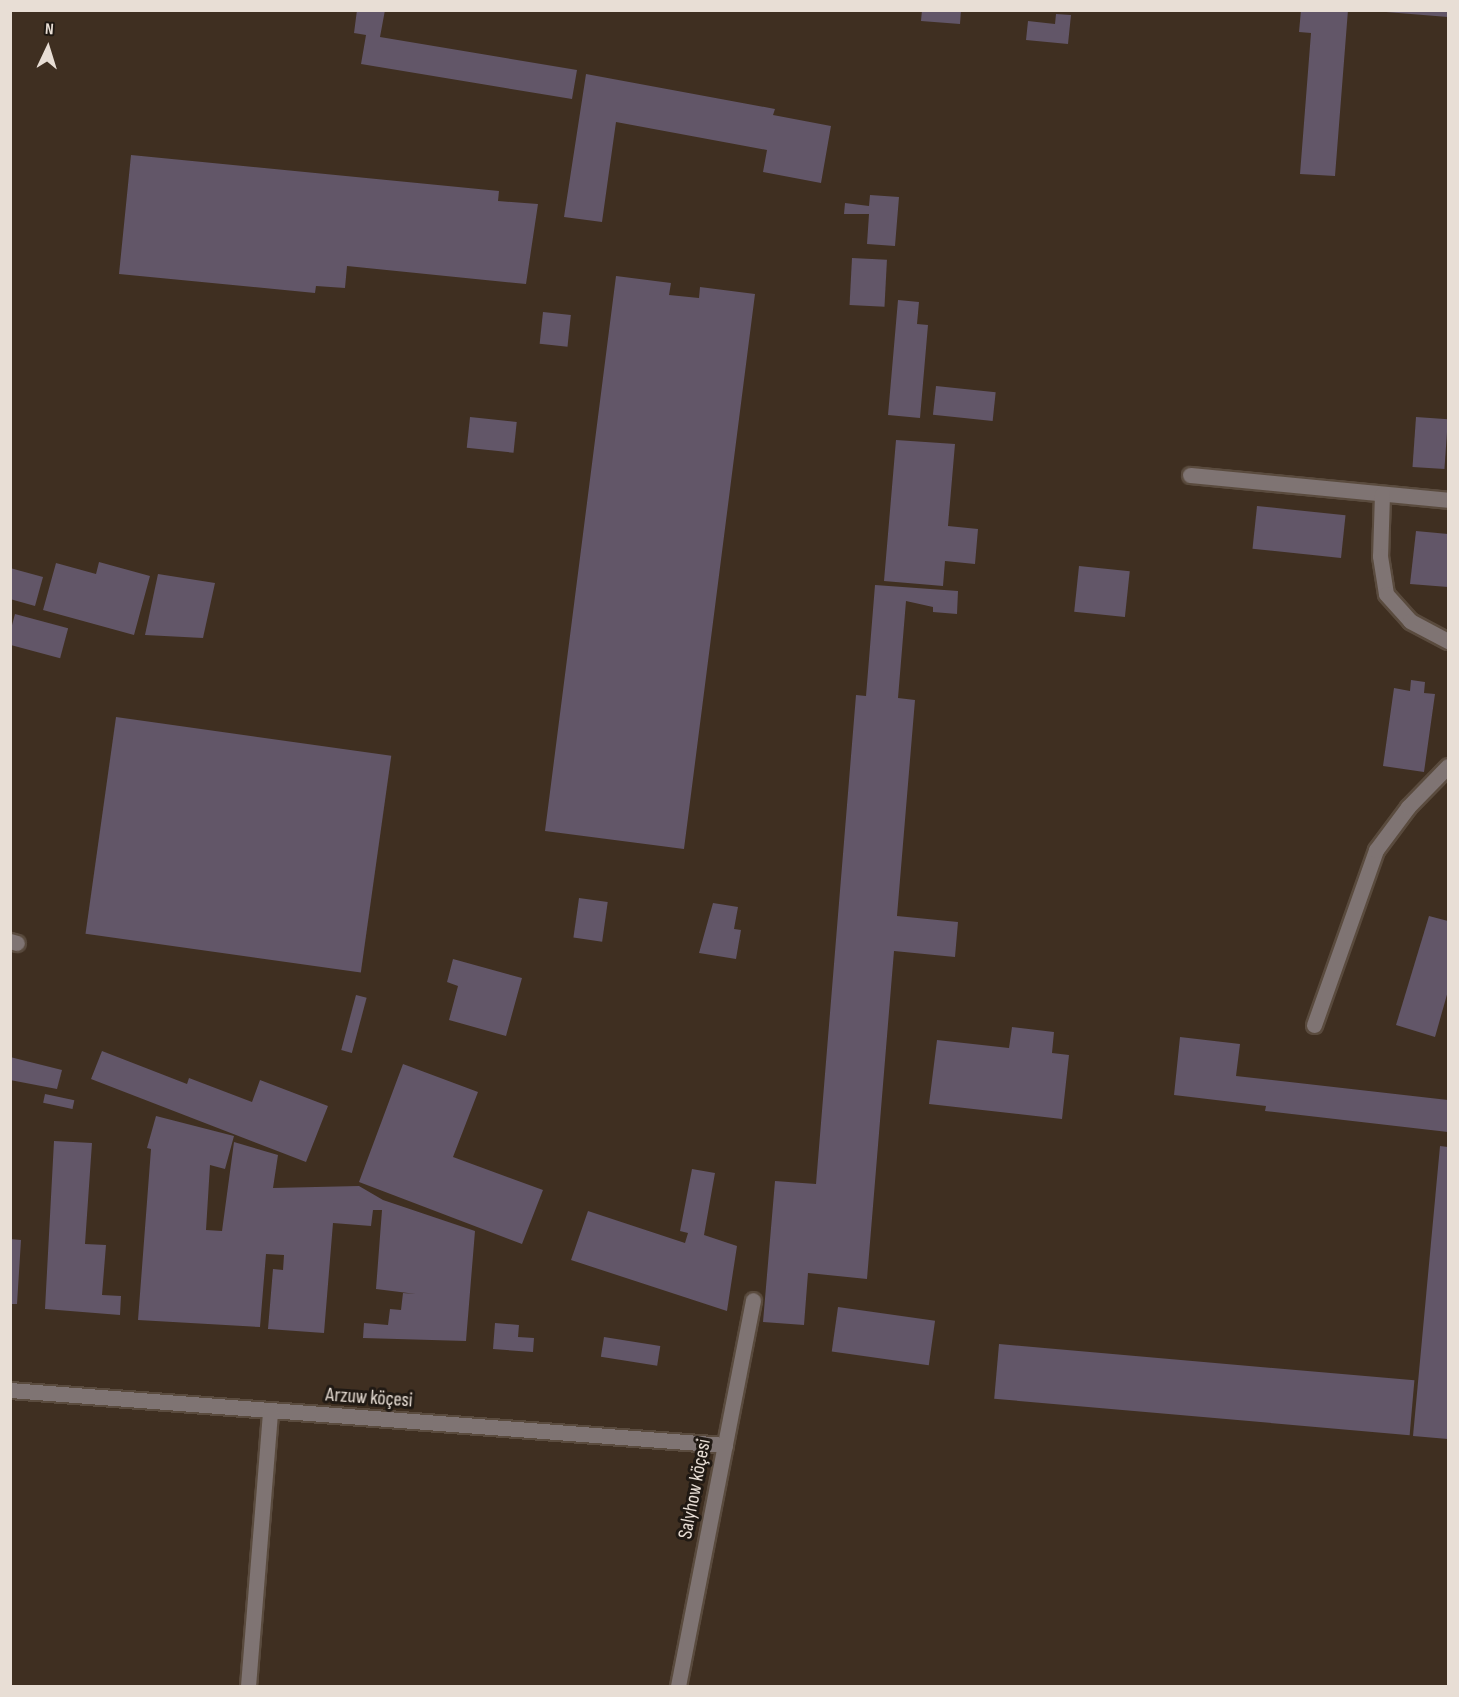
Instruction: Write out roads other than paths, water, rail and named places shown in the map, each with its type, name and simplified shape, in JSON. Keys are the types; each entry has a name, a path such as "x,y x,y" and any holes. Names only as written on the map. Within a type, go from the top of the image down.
{"street":[{"path":"1190,475 1449,500"},
{"path":"1382,494 1380,556 1386,594 1410,621 1449,641"},
{"path":"1314,1025 1376,850 1408,807 1449,766"},
{"name":"Salyhow köçesi","path":"678,1686 753,1300"},
{"name":"Arzuw köçesi","path":"10,1390 270,1412 725,1445"},
{"path":"248,1686 270,1412"}]}
